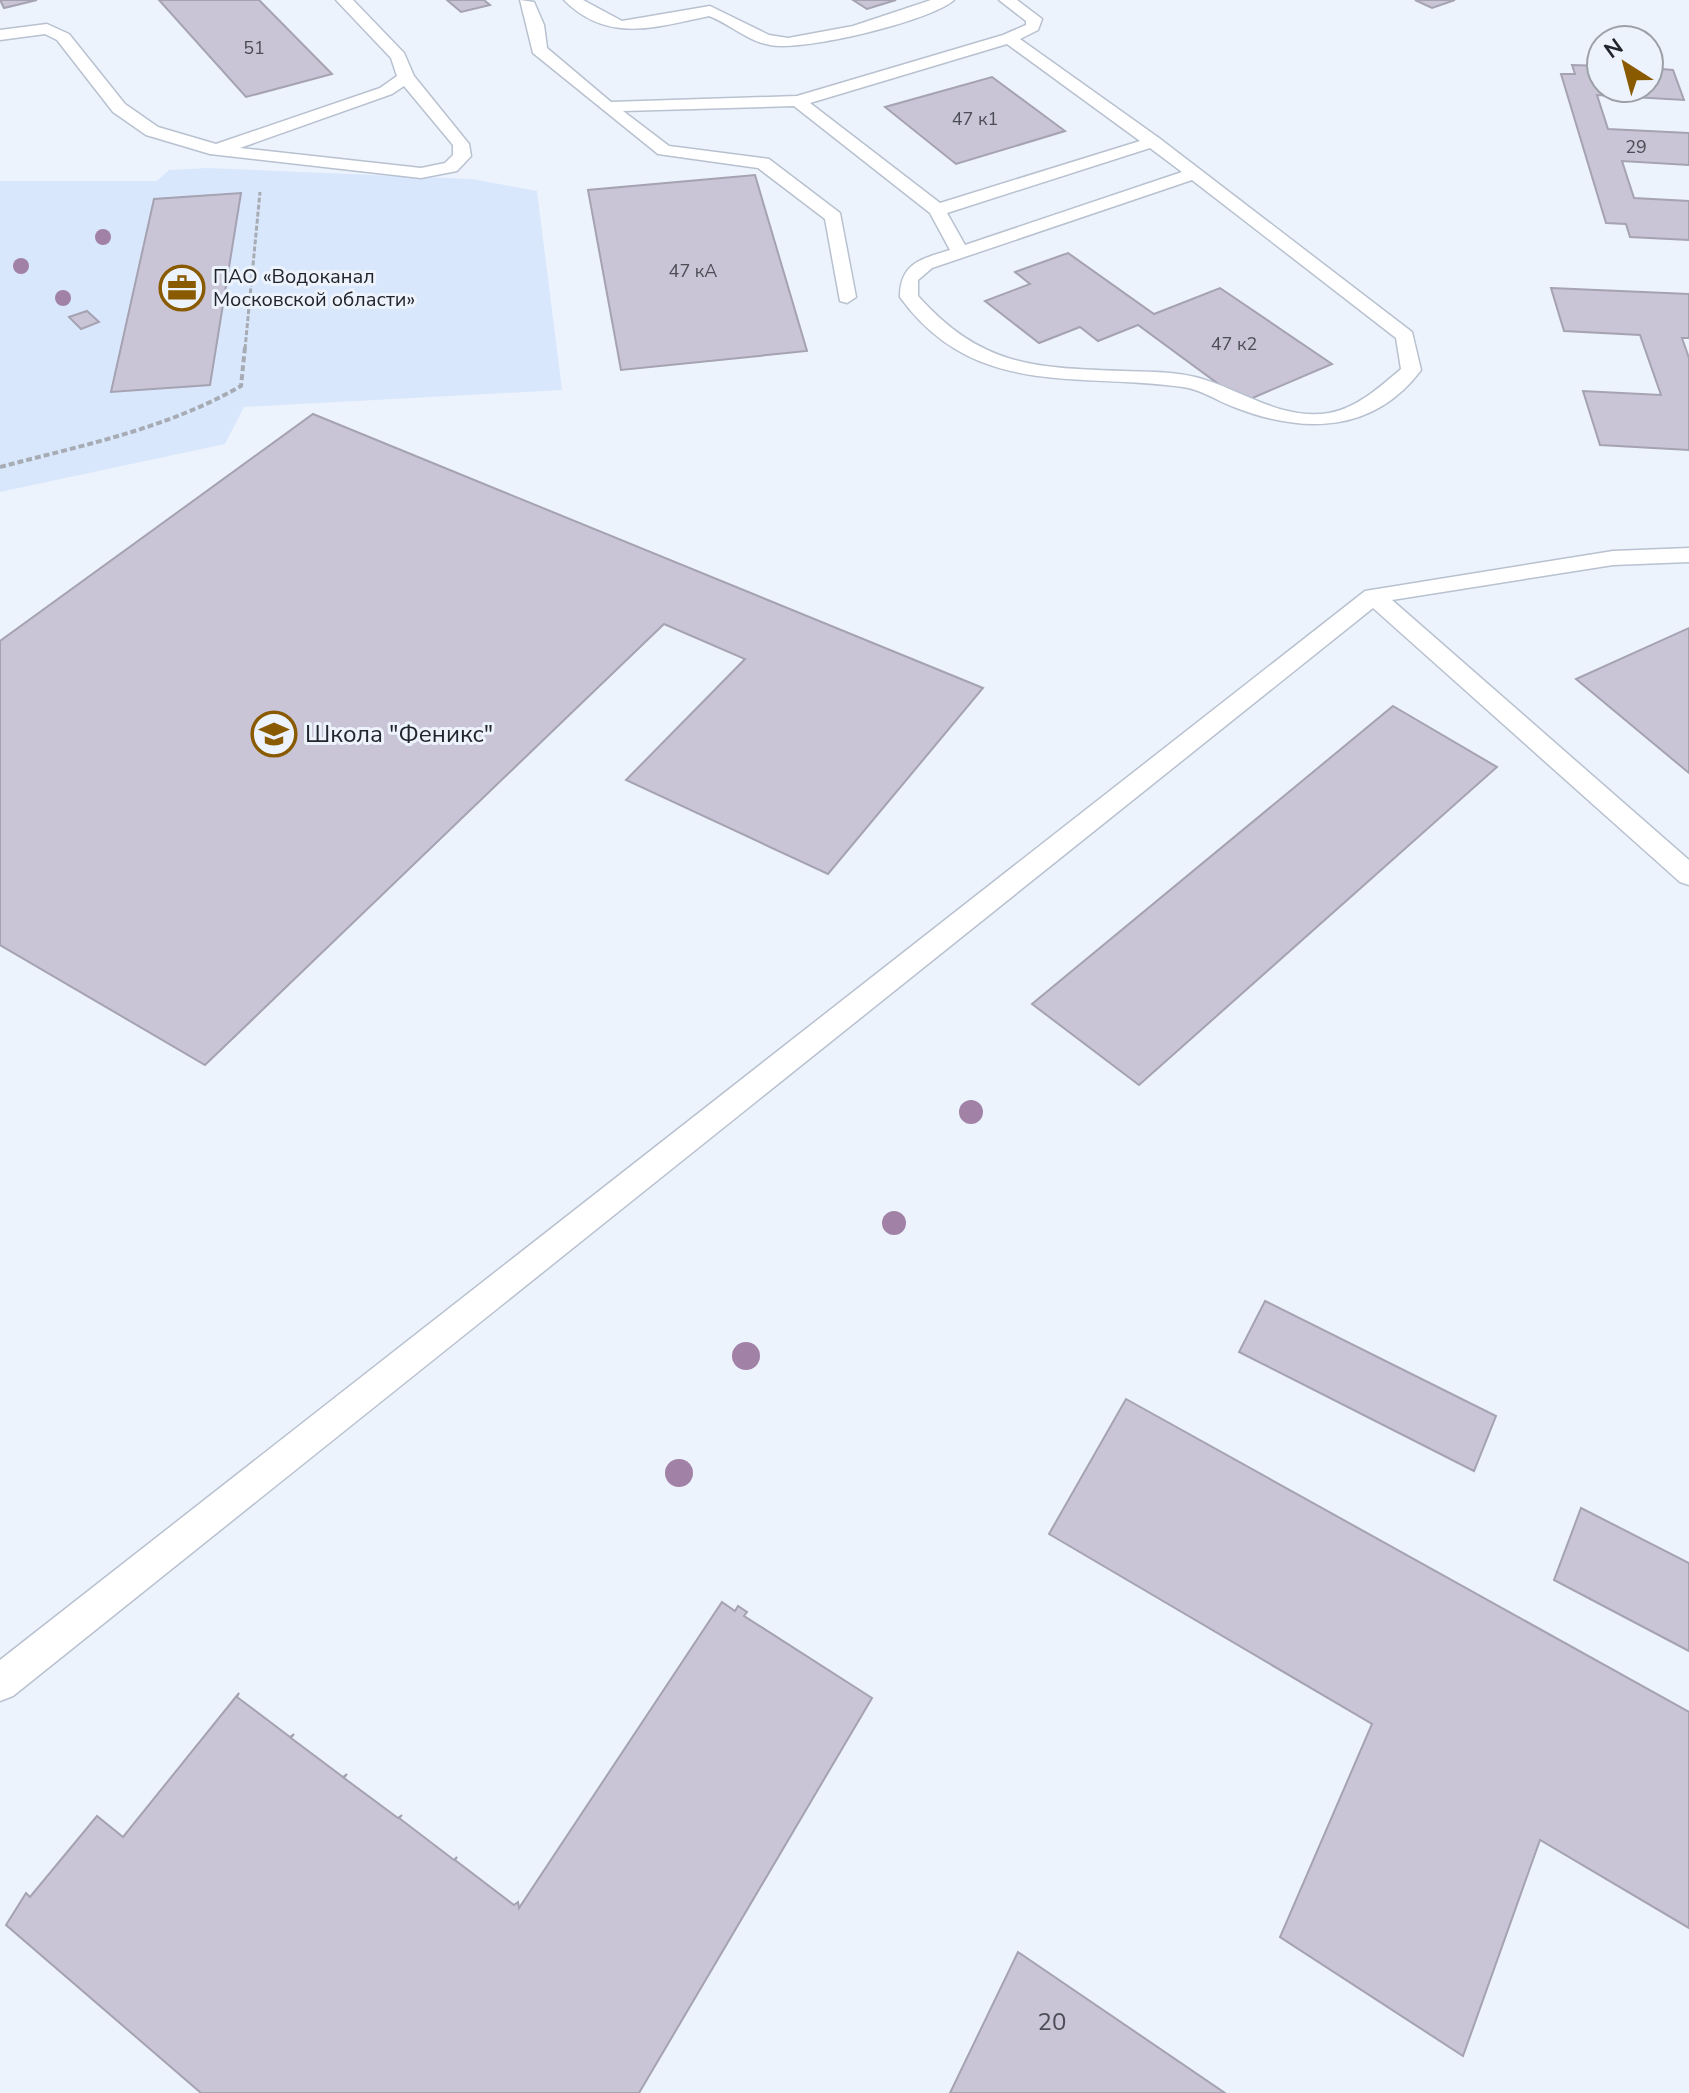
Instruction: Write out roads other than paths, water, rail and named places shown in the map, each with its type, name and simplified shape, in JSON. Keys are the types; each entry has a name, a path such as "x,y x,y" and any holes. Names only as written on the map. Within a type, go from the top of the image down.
{"lane":[{"path":"0,35 47,29 63,37 119,108 152,131 216,150 421,173 451,167 462,156 461,144 406,77 398,56 344,0"},
{"path":"549,0 525,1 536,25 539,50 607,107 664,150 763,163 834,217 847,297"},
{"path":"559,0 570,0 619,26 655,23 710,11 768,41 783,44 872,24 946,0"},
{"path":"607,107 798,101 1009,38 1033,27 1034,19 1007,0"},
{"path":"1009,38 1153,142 1405,336 1411,370 1388,392 1346,418 1294,422 1188,381 1066,377 1006,367 951,340 909,297 909,279 925,264 1194,174"},
{"path":"216,150 386,91 406,77"},
{"path":"798,101 937,210 960,252"},
{"path":"937,210 1153,142"},
{"path":"0,1683 1373,596 1613,558 1689,555"},
{"path":"1373,596 1689,875"}],"place":[{"name":"ПАО «Водоканал Московской области»","path":"182,288"},
{"name":"Школа \"Феникс\"","path":"274,734"}]}
